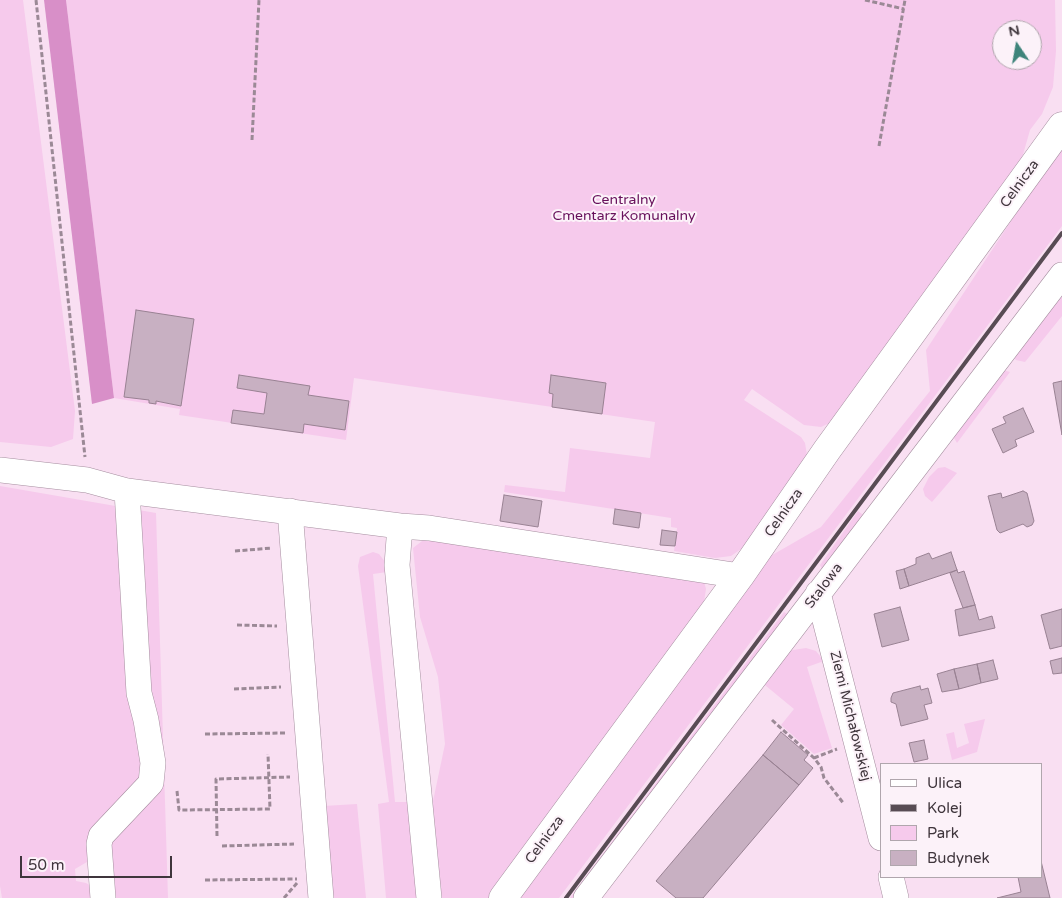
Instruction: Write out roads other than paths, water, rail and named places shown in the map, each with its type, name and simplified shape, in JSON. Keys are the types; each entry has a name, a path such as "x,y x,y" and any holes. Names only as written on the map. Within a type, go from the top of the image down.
{"street":[{"name":"Celnicza","path":"503,898 740,576 828,450 1062,126"},
{"name":"Stalowa","path":"586,898 1062,275"},
{"path":"0,470 87,480 127,491 400,526 429,528 740,576"},
{"path":"103,898 99,844 101,836 151,783 153,763 139,693 127,491"},
{"path":"290,511 321,898"},
{"path":"400,526 397,565 429,898"},
{"name":"Ziemi Michałowskiej","path":"818,593 880,834"},
{"path":"891,878 896,898"}],"railway":[{"path":"566,898 1062,233"}],"park label":[{"name":"Centralny Cmentarz Komunalny","path":"624,208"}]}
